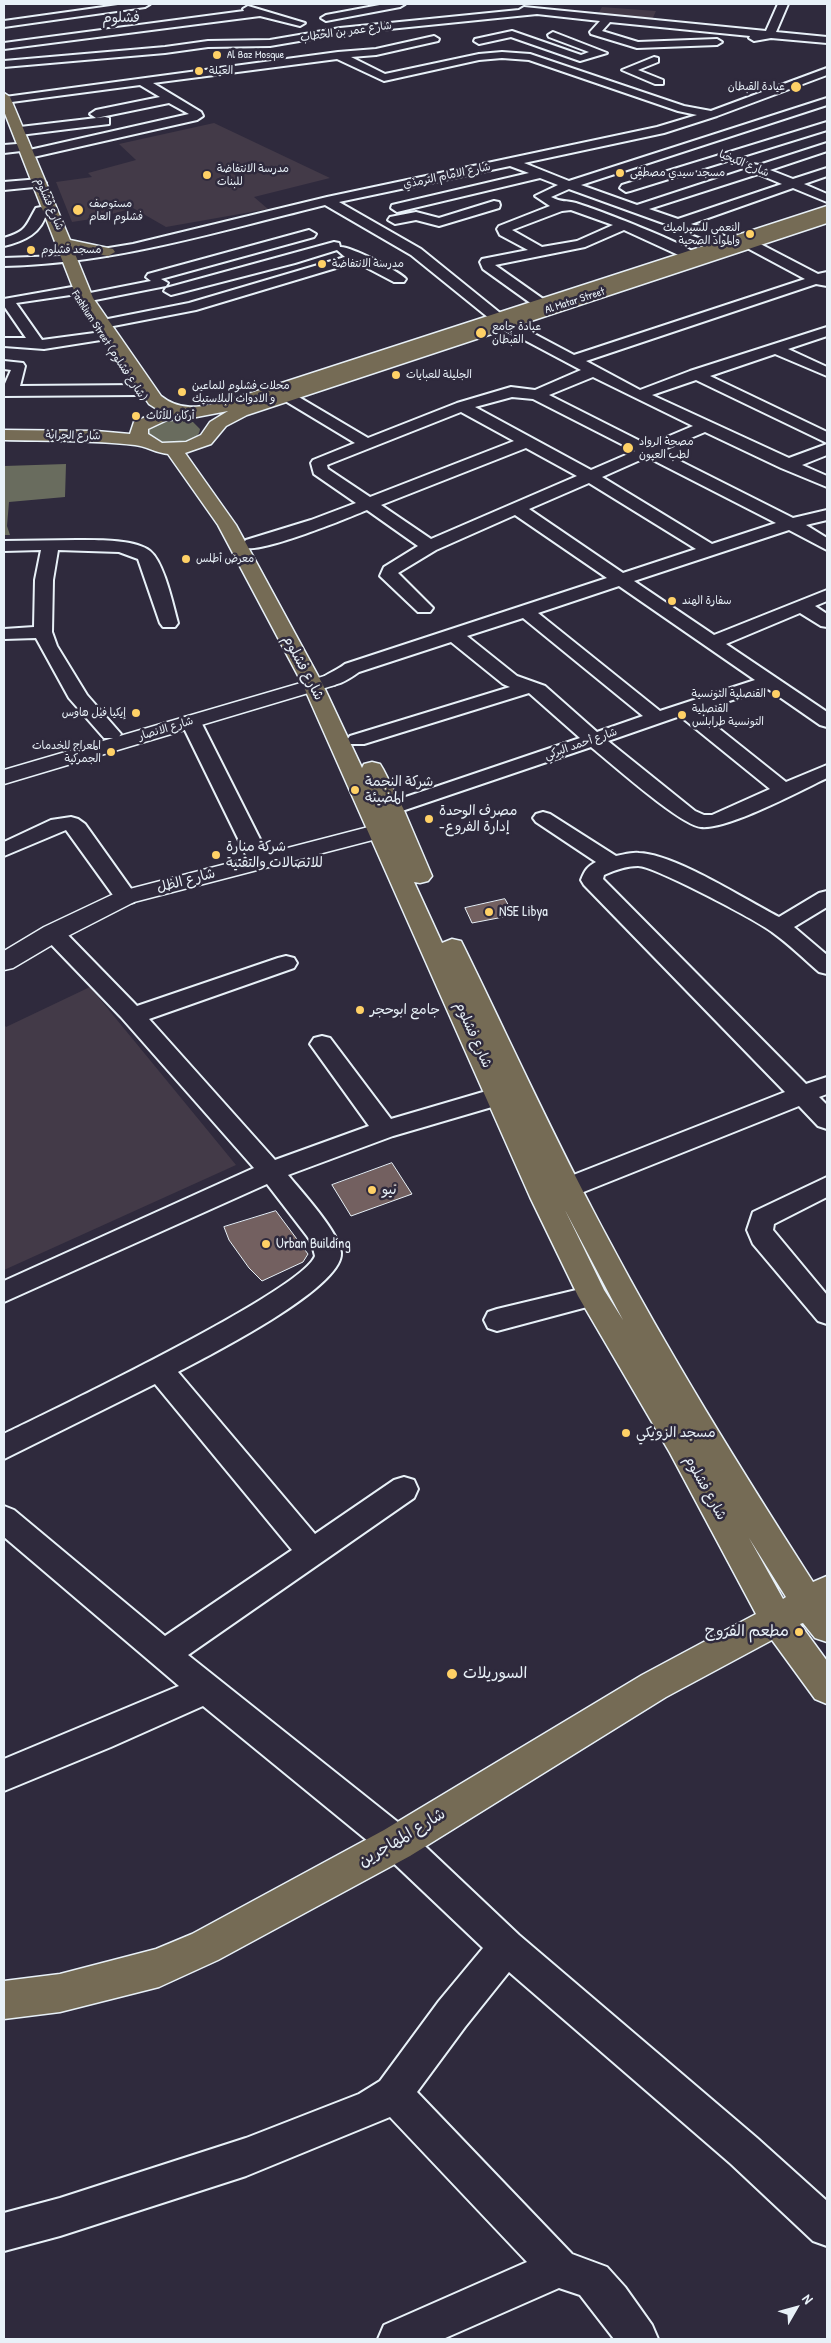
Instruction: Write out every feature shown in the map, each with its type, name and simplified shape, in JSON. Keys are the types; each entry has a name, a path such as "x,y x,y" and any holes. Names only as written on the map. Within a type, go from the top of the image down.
{"main road":[{"name":"شارع فشلوم","path":"5,99 20,131 17,150"},
{"name":"شارع فشلوم","path":"12,116 17,150 65,243 64,263"},
{"name":"شارع فشلوم","path":"35,184 41,211 64,263"},
{"path":"141,387 163,406 182,413 208,420 206,437 173,448 160,447 142,429 163,415 182,413 227,406 501,321 542,304 690,255 740,242 827,210"},
{"name":"Al Matar Street","path":"206,437 220,422 241,411 501,321 740,242 827,218"},
{"path":"65,243 89,250 108,252"},
{"name":"Fashlium Street (شارع فشلوم)","path":"64,263 79,295 141,387 149,411 142,429"},
{"name":"شارع الجرابة","path":"4,426 142,429"},
{"name":"شارع الجرابة","path":"4,435 96,436 142,429"},
{"name":"شارع فشلوم","path":"206,437 217,484 252,544 318,679 380,831 544,1198 593,1296 694,1442 821,1607"},
{"name":"شارع فشلوم","path":"173,448 227,525 318,679 357,740 392,808 430,901 567,1188 694,1442 777,1620 827,1688"},
{"name":"شارع الانصار","path":"4,777 191,722 318,679"},
{"name":"شارع الانصار","path":"4,765 111,734 318,679"},
{"name":"شارع الظل","path":"4,962 53,933 126,897 380,831"},
{"name":"شارع المهاجرين","path":"4,2000 60,1993 159,1968 205,1947 398,1843 638,1696 777,1620 821,1607"}],"street":[{"path":"4,24 62,16 117,5 145,4"},
{"path":"149,16 230,5 286,19 311,18 335,16 400,4"},
{"path":"530,57 542,44 566,25 583,17 593,4"},
{"path":"769,35 784,4"},
{"path":"48,5 62,16 78,38"},
{"path":"117,5 176,26 208,44"},
{"path":"482,6 827,40"},
{"path":"13,10 39,43"},
{"name":"شارع عمر بن الخطاب","path":"4,64 37,61 77,62 128,53 208,44 270,43 340,31 540,11"},
{"path":"4,46 176,26 263,12"},
{"path":"234,44 238,38 265,29 311,18"},
{"path":"265,29 286,19"},
{"path":"607,19 595,32 637,45 731,42 769,35"},
{"path":"5,99 144,83 376,52 434,39 409,24"},
{"path":"378,27 407,44"},
{"path":"340,31 395,62 404,64 510,33 579,58 601,53 553,35"},
{"path":"468,36 510,55"},
{"path":"308,38 377,76 389,78 472,58 510,55 530,57 682,108 713,114"},
{"path":"270,43 290,62"},
{"path":"25,44 37,61"},
{"path":"165,50 197,75"},
{"path":"128,53 144,66"},
{"path":"640,93 666,85 628,70 654,60"},
{"name":"شارع الامام الترمذي","path":"4,262 64,263 327,201 660,130 713,114 827,71"},
{"path":"92,78 102,88"},
{"path":"17,150 120,134 197,116 197,114 144,83"},
{"path":"72,92 120,134"},
{"path":"20,131 100,117 170,99"},
{"path":"560,207 541,196 568,185 827,100"},
{"path":"713,101 775,118 827,138"},
{"path":"682,108 693,121"},
{"path":"626,188 827,126"},
{"name":"شارع الكيخيا","path":"660,130 827,198"},
{"path":"637,209 827,147"},
{"path":"512,162 568,185 678,224 740,242 824,280"},
{"path":"678,224 827,172"},
{"path":"397,208 541,174"},
{"path":"446,176 468,191 527,221"},
{"path":"4,186 35,184"},
{"path":"327,201 416,252 501,321 639,394 787,465 827,482"},
{"path":"539,251 504,230 508,226 527,221 560,207 576,206 690,255"},
{"path":"369,226 414,216 440,222 502,209"},
{"path":"4,243 28,233 40,218 41,211"},
{"path":"268,216 358,257 399,279"},
{"path":"542,304 486,263 490,260 591,241 624,225"},
{"path":"210,230 318,270"},
{"path":"191,307 153,277 309,234"},
{"path":"37,343 8,301 166,287 290,260 334,246"},
{"path":"4,342 44,345 191,307 358,257"},
{"path":"573,360 824,280"},
{"path":"175,310 186,322"},
{"path":"639,394 827,331"},
{"path":"774,348 827,372"},
{"path":"4,365 18,366 19,369 7,391"},
{"path":"537,395 593,371"},
{"path":"695,374 827,438"},
{"path":"7,391 141,387"},
{"path":"430,546 320,471 318,466 324,460 445,412 467,408 511,392 537,395 791,524 827,545"},
{"path":"287,396 366,443"},
{"path":"467,408 590,476 711,551"},
{"path":"424,608 389,576 390,571 430,546 705,426"},
{"path":"252,544 313,526 526,442"},
{"path":"787,465 827,449"},
{"path":"516,508 827,722"},
{"path":"318,679 342,676 352,668 455,636 620,579 791,524 827,515"},
{"path":"4,546 117,546 138,551 148,561 170,623"},
{"path":"50,546 44,580 43,632 48,646 79,698 111,734"},
{"path":"712,643 827,595"},
{"path":"801,605 827,622"},
{"path":"525,611 657,718"},
{"path":"4,634 43,632"},
{"path":"455,636 510,680 532,686 594,740 688,815 700,821 715,821 827,771"},
{"name":"شارع أحمد البركي","path":"392,808 683,709 770,682"},
{"path":"357,740 532,686"},
{"path":"683,709 785,791"},
{"path":"191,722 260,861"},
{"path":"543,818 612,863"},
{"path":"4,850 58,824 71,823 126,897"},
{"path":"827,967 779,926 706,887 651,861 637,859 612,863 596,870 592,880 827,1120"},
{"path":"779,926 827,898"},
{"path":"4,1447 159,1369 248,1319 304,1284 324,1268 328,1252 321,1237 271,1171 134,1016 53,933"},
{"path":"134,1016 286,963"},
{"path":"322,1044 386,1130"},
{"path":"567,1188 804,1096 827,1085"},
{"path":"4,1292 271,1171 386,1130 500,1096"},
{"path":"827,1186 762,1219 760,1230 762,1237 827,1313"},
{"path":"497,1320 593,1296"},
{"path":"159,1369 312,1551"},
{"path":"164,1654 404,1489"},
{"path":"4,1519 164,1654 398,1843 507,1947 744,2151 827,2227"},
{"path":"4,1775 100,1736 206,1688"},
{"path":"4,2232 60,2217 246,2157 371,2108 393,2094 452,2014 507,1947"},
{"path":"393,2094 558,2268 593,2281 611,2301 638,2339"},
{"path":"398,2339 558,2268"}],"shaded area":[{"path":"602,7 656,11 650,24 597,16"},
{"name":"مدرسة الانتفاضة للبنات","path":"214,123 330,178 254,197 268,209 166,227 133,208 98,218 72,222 56,182 92,177 88,173 136,160 119,144"},
{"path":"90,987 236,1165 4,1270 4,1024 6,1027"}],"green space":[{"path":"170,419 193,422 200,429 198,434 189,441 169,444 158,442 148,434 150,427"},
{"path":"66,464 65,497 9,502 7,526 10,535 4,535 4,466"}],"building":[{"name":"NSE Libya","path":"505,899 514,915 472,923 465,908"},
{"name":"نيو","path":"392,1163 412,1194 351,1216 332,1185"},
{"name":"Urban Building","path":"276,1211 308,1254 303,1262 262,1281 249,1268 229,1240 224,1227"}],"place":[{"name":"Al Baz Mosque","path":"217,55"},
{"name":"العيلة","path":"199,71"},
{"name":"عيادة القبطان","path":"796,87"},
{"name":"مسجد سيدي مصطفى","path":"620,173"},
{"name":"مدرسة الانتفاضة للبنات","path":"207,175"},
{"name":"مستوصف فشلوم العام","path":"78,210"},
{"name":"النعمي للسيراميك والمواد الصحية","path":"750,234"},
{"name":"مسجد فشلوم","path":"31,250"},
{"name":"مدرسة الانتفاضة","path":"322,264"},
{"name":"عيادة جامع القبطان","path":"481,333"},
{"name":"الجليلة للعبايات","path":"396,375"},
{"name":"محلات فشلوم للماعين و الادوات البلاستيك","path":"182,392"},
{"name":"أركان للأثاث","path":"136,416"},
{"name":"مصحة الرواد لطب العيون","path":"628,448"},
{"name":"معرض أطلس","path":"186,559"},
{"name":"سفارة الهند","path":"672,601"},
{"name":"القنصلية التونسية","path":"776,694"},
{"name":"إيكيا فيل هاوس","path":"136,713"},
{"name":"القنصلية التونسية طرابلس","path":"682,715"},
{"name":"المعراج للخدمات الجمركية","path":"111,752"},
{"name":"شركة النجمة المضيئة","path":"355,790"},
{"name":"مصرف الوحدة -إدارة الفروع","path":"429,819"},
{"name":"شركة منارة للاتصالات والتقنية","path":"216,855"},
{"name":"NSE Libya","path":"489,912"},
{"name":"جامع ابوحجر","path":"360,1010"},
{"name":"نيو","path":"372,1190"},
{"name":"Urban Building","path":"266,1244"},
{"name":"مسجد الزويكي","path":"626,1433"},
{"name":"مطعم الفروج","path":"799,1632"},
{"name":"السوريلات","path":"452,1674"}],"district":[{"name":"فشلوم","path":"121,18"}]}
